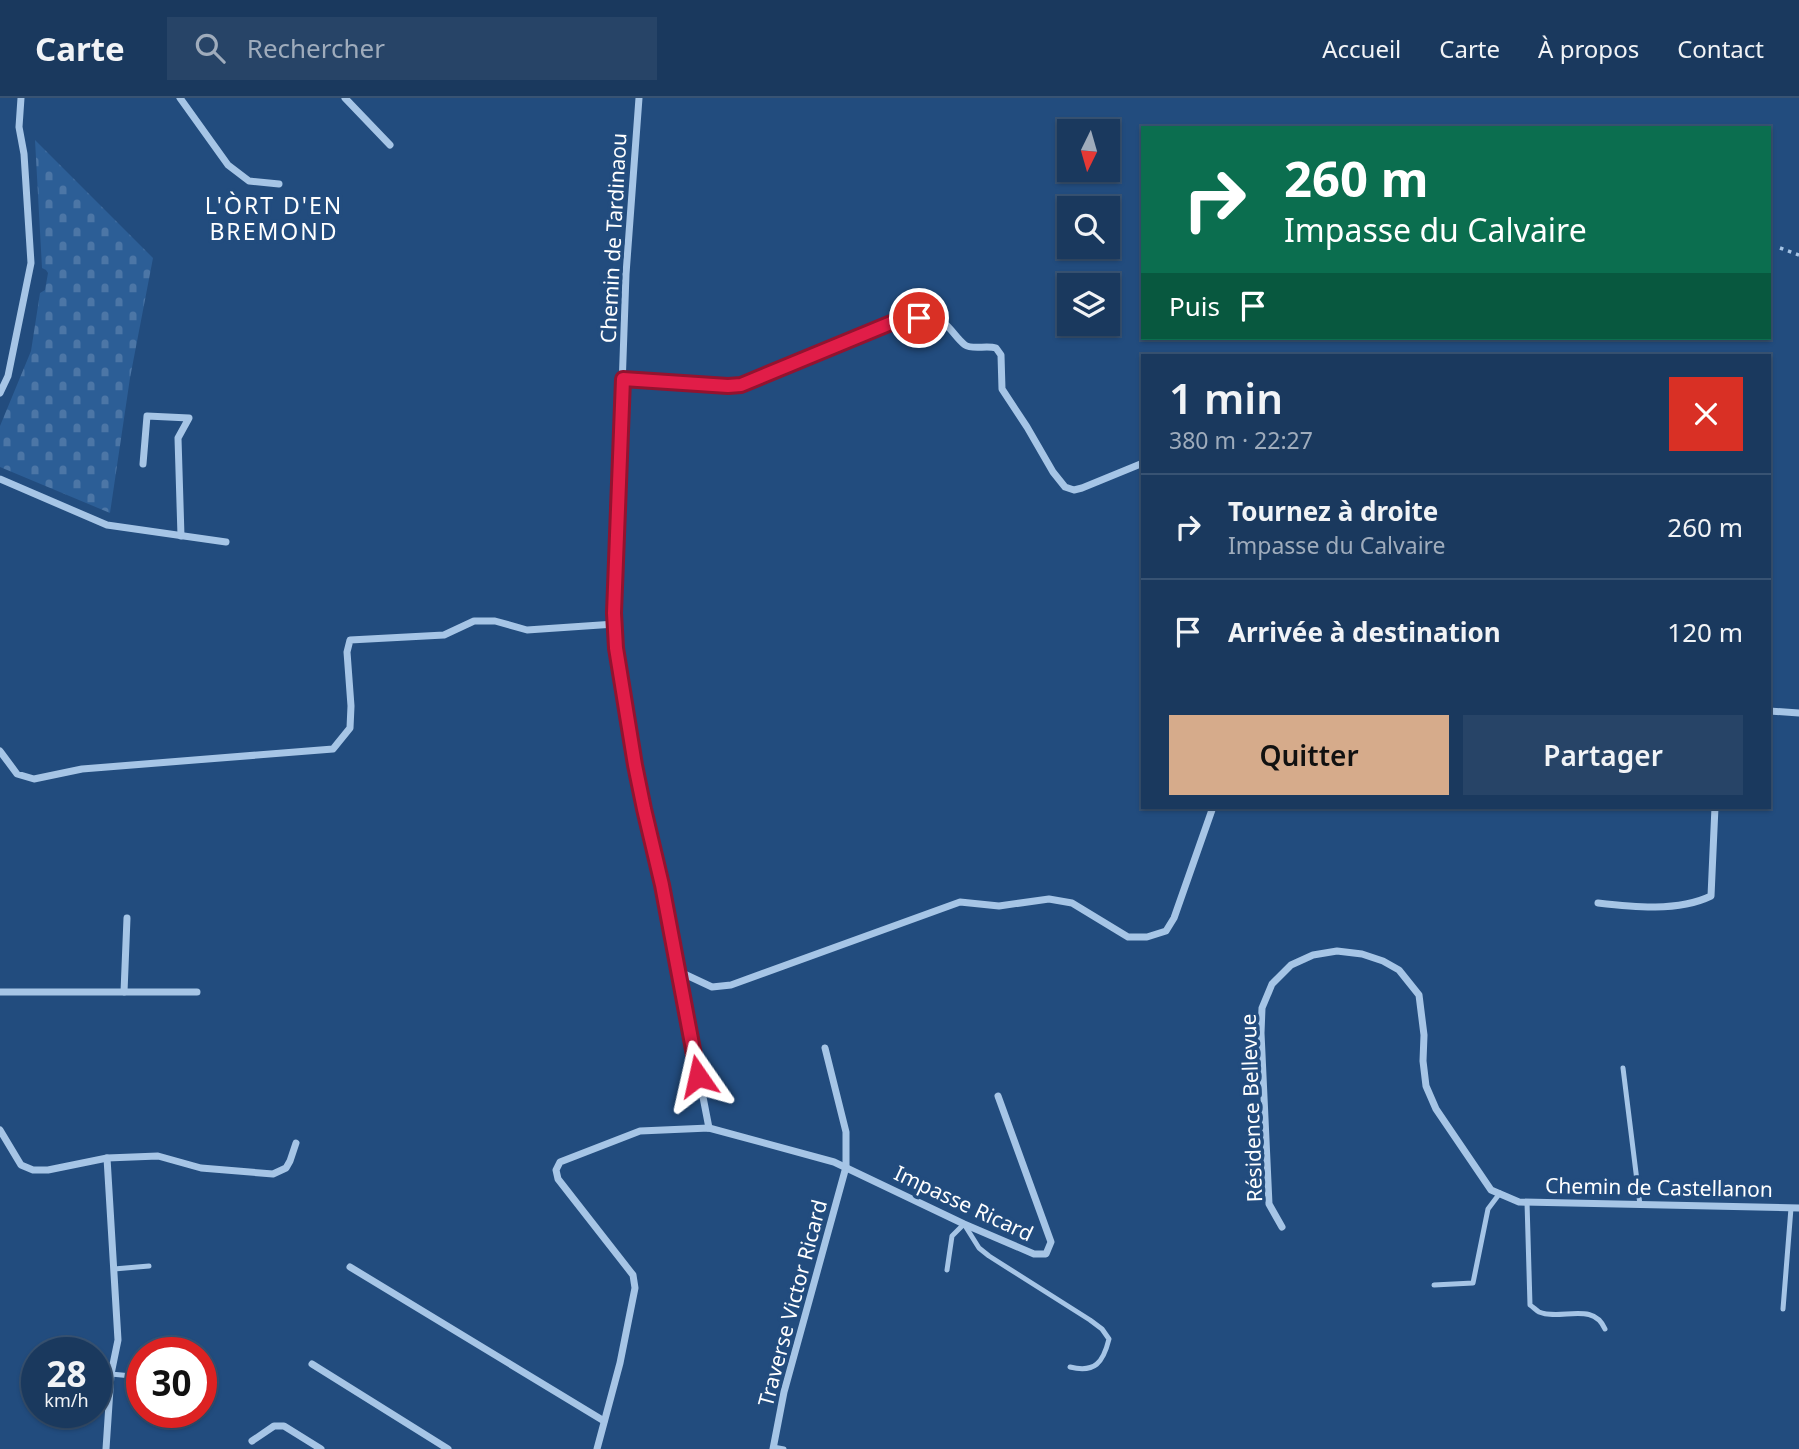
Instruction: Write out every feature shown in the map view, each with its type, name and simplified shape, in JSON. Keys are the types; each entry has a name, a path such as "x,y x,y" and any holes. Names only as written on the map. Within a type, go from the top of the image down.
{"street":[{"path":"0,393 8,376 32,263 24,154 19,127 21,98"},
{"path":"180,98 229,165 250,181 279,184"},
{"path":"345,98 390,145"},
{"name":"Chemin de Tardinaou","path":"639,98 626,274 616,648 639,787 680,972 709,1128"},
{"path":"623,379 741,385 891,323 919,318 936,319 943,322 965,346 996,348 1001,355 1002,389 1065,487 1074,490 1082,488 1141,464"},
{"path":"143,464 147,416 189,418 178,438 181,536"},
{"path":"0,480 107,525 226,542"},
{"path":"0,751 17,774 34,779 82,769 333,749 350,728 347,652 350,640 443,635 474,621 495,621 527,630 615,624"},
{"path":"1771,711 1799,713"},
{"path":"680,972 712,987 731,985 960,902 999,906 1049,899 1072,903 1128,937 1147,937 1166,931 1174,918 1212,809"},
{"path":"1598,903 1641,908 1697,902 1711,896 1716,809"},
{"path":"124,992 127,918"},
{"name":"Résidence Bellevue","path":"1282,1227 1269,1204 1262,1008 1272,984 1291,965 1313,955 1337,951 1362,954 1383,961 1399,970 1419,995 1426,1086 1436,1109 1491,1189 1523,1202"},
{"path":"0,992 197,992"},
{"name":"Traverse Victor Ricard","path":"773,1448 784,1392 846,1167 846,1132 825,1048"},
{"name":"Impasse Ricard","path":"604,1421 620,1363 635,1288 633,1276 558,1179 556,1170 560,1162 640,1131 709,1128 834,1162 964,1224 1034,1254 1046,1254 1051,1242 998,1096"},
{"path":"0,1130 22,1165 33,1170 48,1170 107,1158 158,1156 201,1168 273,1174 286,1168 296,1143"},
{"path":"107,1158 118,1340 112,1369"},
{"name":"Chemin de Castellanon","path":"1523,1202 1795,1208"},
{"path":"350,1267 604,1421 597,1449"},
{"path":"312,1364 448,1449"},
{"path":"252,1441 274,1426 284,1426 321,1449"},
{"path":"106,1449 107,1428"}],"lane":[{"path":"1623,1068 1640,1205"},
{"path":"1434,1285 1473,1283 1488,1209 1500,1193"},
{"path":"1523,1202 1530,1305 1541,1312 1592,1314 1601,1320 1605,1329"},
{"path":"1783,1309 1795,1208"},
{"path":"947,1270 952,1237 964,1224 979,1248 989,1256 1102,1329 1109,1339 1101,1360 1093,1367 1083,1370 1070,1367"},
{"path":"114,1269 149,1266"},
{"path":"773,1448 783,1449"}],"path":[{"path":"1780,248 1799,255"}],"green space":[{"path":"35,140 153,258 130,378 110,513 0,467 0,426 31,351 40,293 45,290 48,273 42,268"}],"district":[{"name":"L'ÒRT D'EN BREMOND","path":"274,218"}],"route":[{"path":"698,1076 680,972 635,765 616,648 614,613 623,379 741,385 891,323 919,318"}]}
